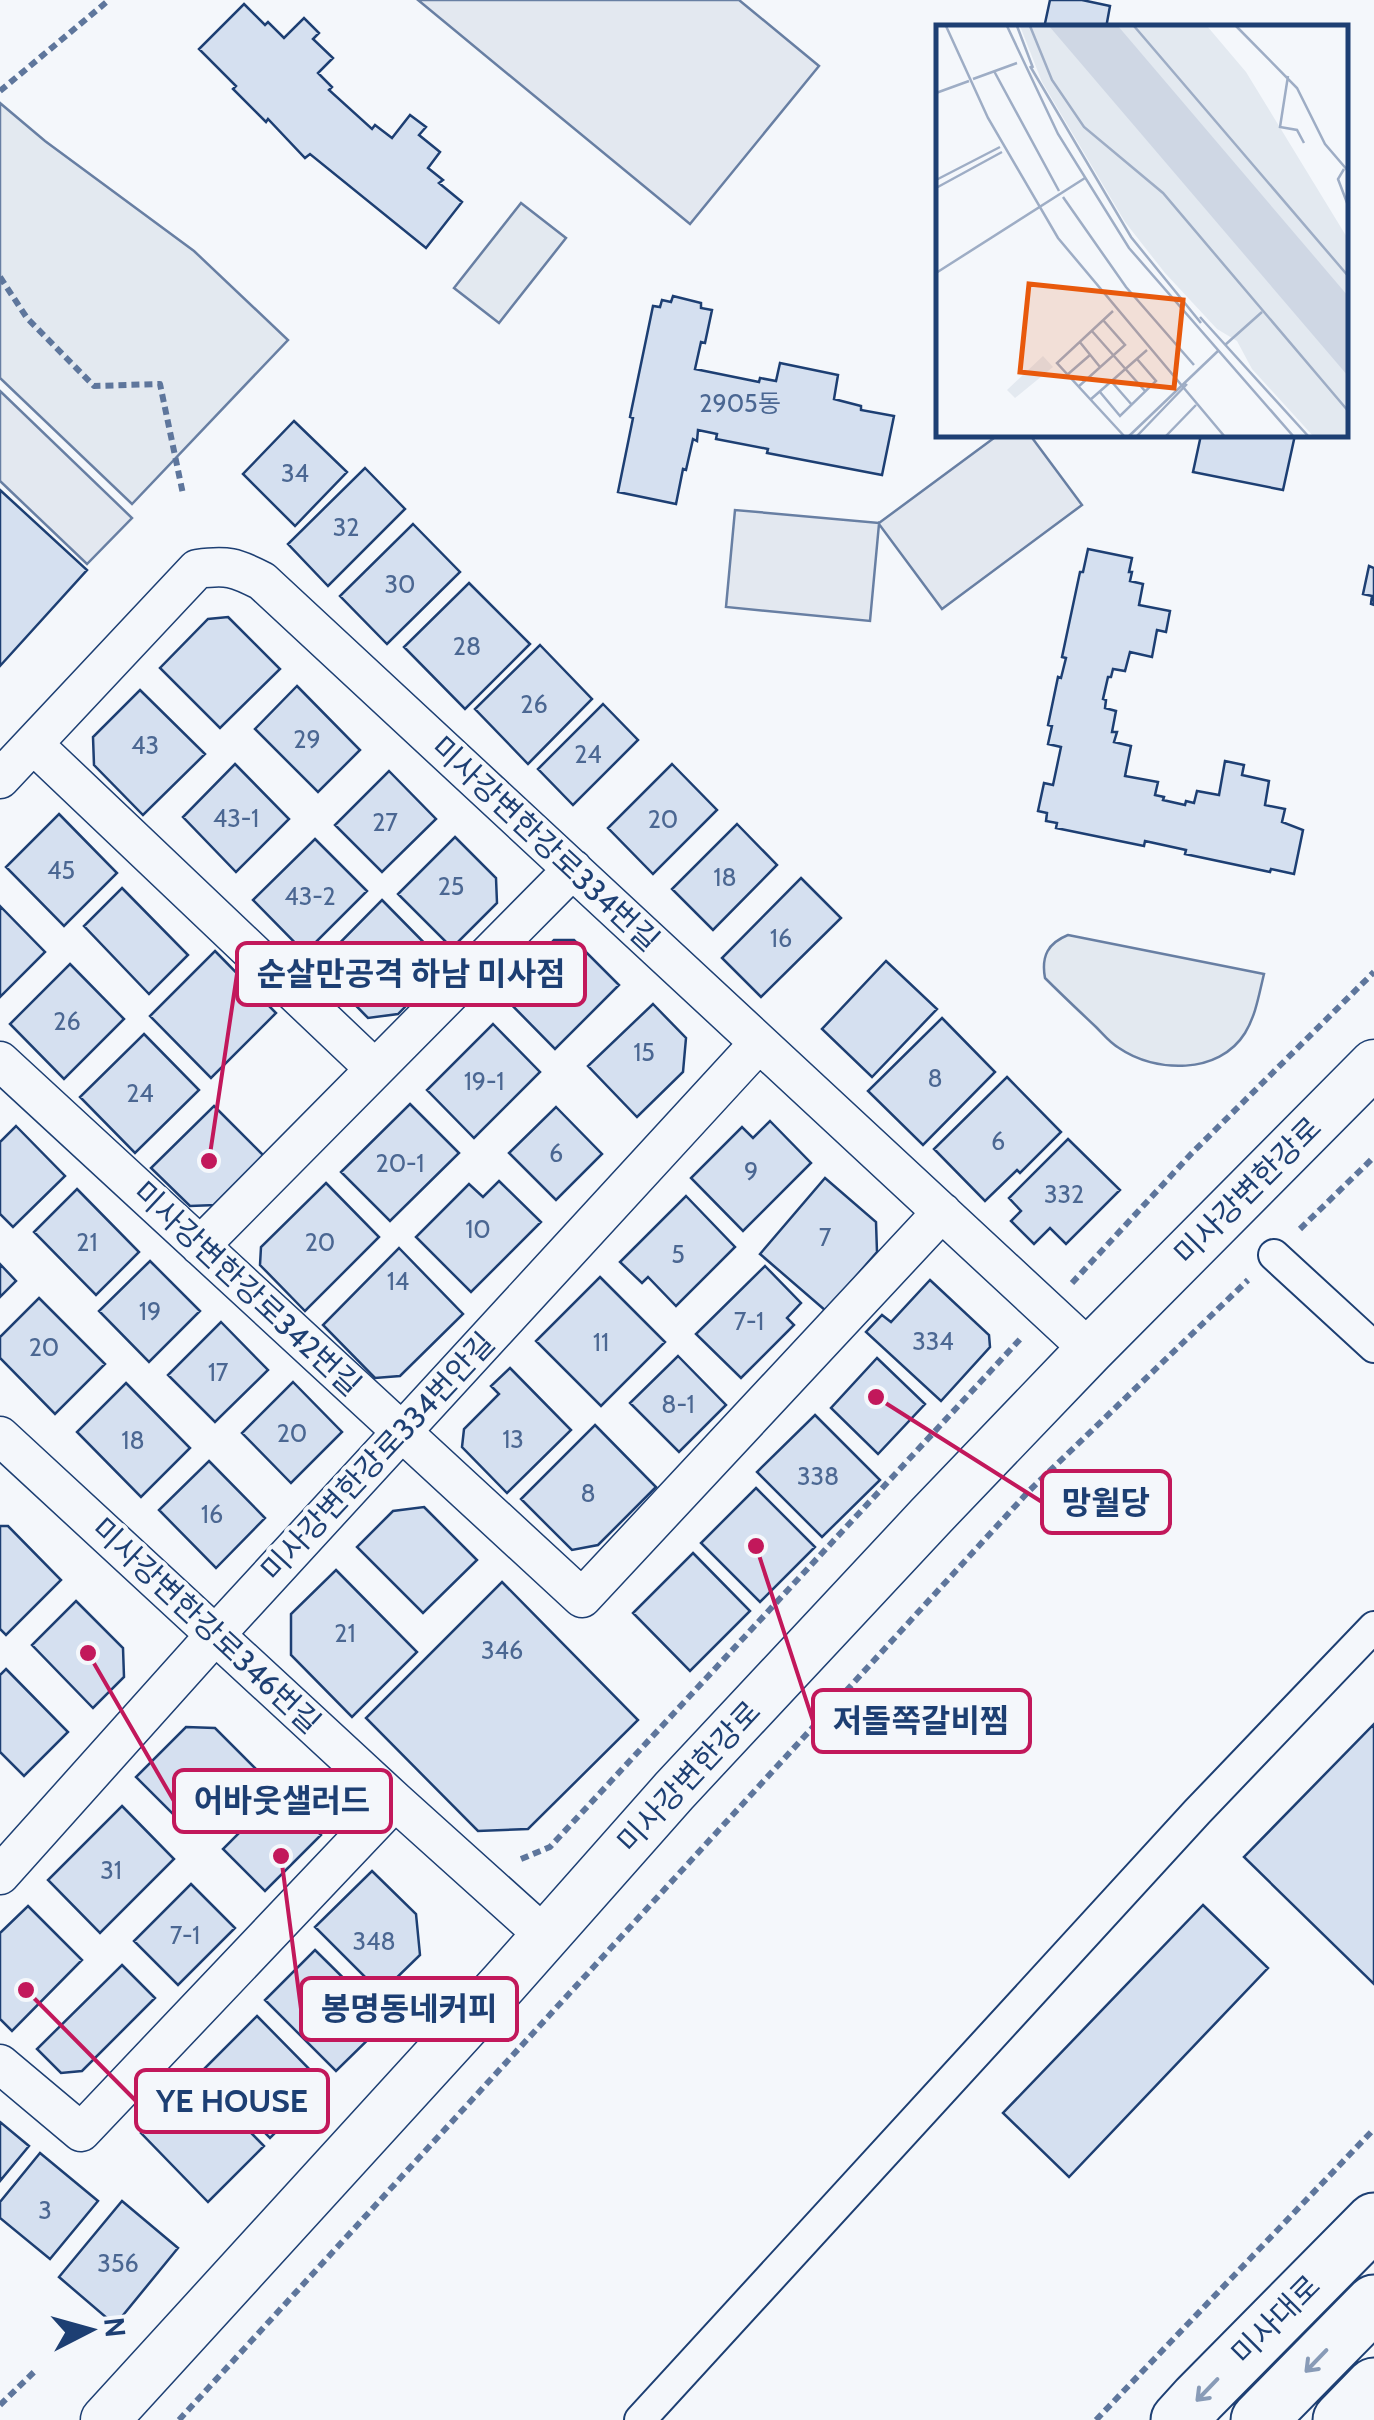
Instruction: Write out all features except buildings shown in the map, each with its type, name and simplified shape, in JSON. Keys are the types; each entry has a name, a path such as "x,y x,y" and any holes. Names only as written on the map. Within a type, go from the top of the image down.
{"main road":[{"name":"미사대로","path":"1179,2420 1374,2222"},
{"name":"미사대로","path":"1259,2420 1374,2303"},
{"path":"1341,2420 1374,2386"}],"street":[{"name":"미사강변한강로334번길","path":"0,780 196,568 223,566 262,580 1090,1350"},
{"path":"33,744 375,1069"},
{"path":"200,1246 573,869"},
{"name":"미사강변한강로334번안길","path":"0,1875 759,1043"},
{"name":"미사강변한강로342번길","path":"0,1060 582,1598 942,1212"},
{"name":"미사강변한강로","path":"105,2420 674,1792 916,1532 1374,1064"},
{"path":"1274,1255 1374,1347"},
{"name":"미사강변한강로346번길","path":"1,1439 545,1936"},
{"path":"640,2420 1197,1812 1374,1627"},
{"path":"0,2064 81,2132 395,1801"}],"path":[{"path":"0,92 109,0"},
{"path":"0,278 27,318 94,386 160,384 183,494"},
{"path":"516,1860 550,1847 1192,1153 1374,972"},
{"path":"179,2420 1029,1492 1374,1158"},
{"path":"1096,2420 1374,2128"},
{"path":"0,2405 36,2371"}],"shaded area":[{"path":"418,0 739,0 819,66 690,224"},
{"path":"0,103 194,251 288,340 132,504 0,378"},
{"path":"521,203 566,238 499,323 454,288"},
{"path":"0,391 132,518 87,564 0,481"},
{"path":"994,438 1032,438 1082,505 942,609 879,524 870,621 726,607 735,510 879,523"},
{"path":"1068,935 1264,974 1249,1026 1234,1047 1203,1063 1168,1065 1134,1056 1110,1041 1045,978 1047,951"}],"place":[{"name":"순살만공격 하남 미사점","path":"209,1161"},
{"name":"망월당","path":"876,1397"},
{"name":"저돌쪽갈비찜","path":"756,1546"},
{"name":"어바웃샐러드","path":"88,1653"},
{"name":"봉명동네커피","path":"281,1856"},
{"name":"YE HOUSE","path":"26,1990"}]}
